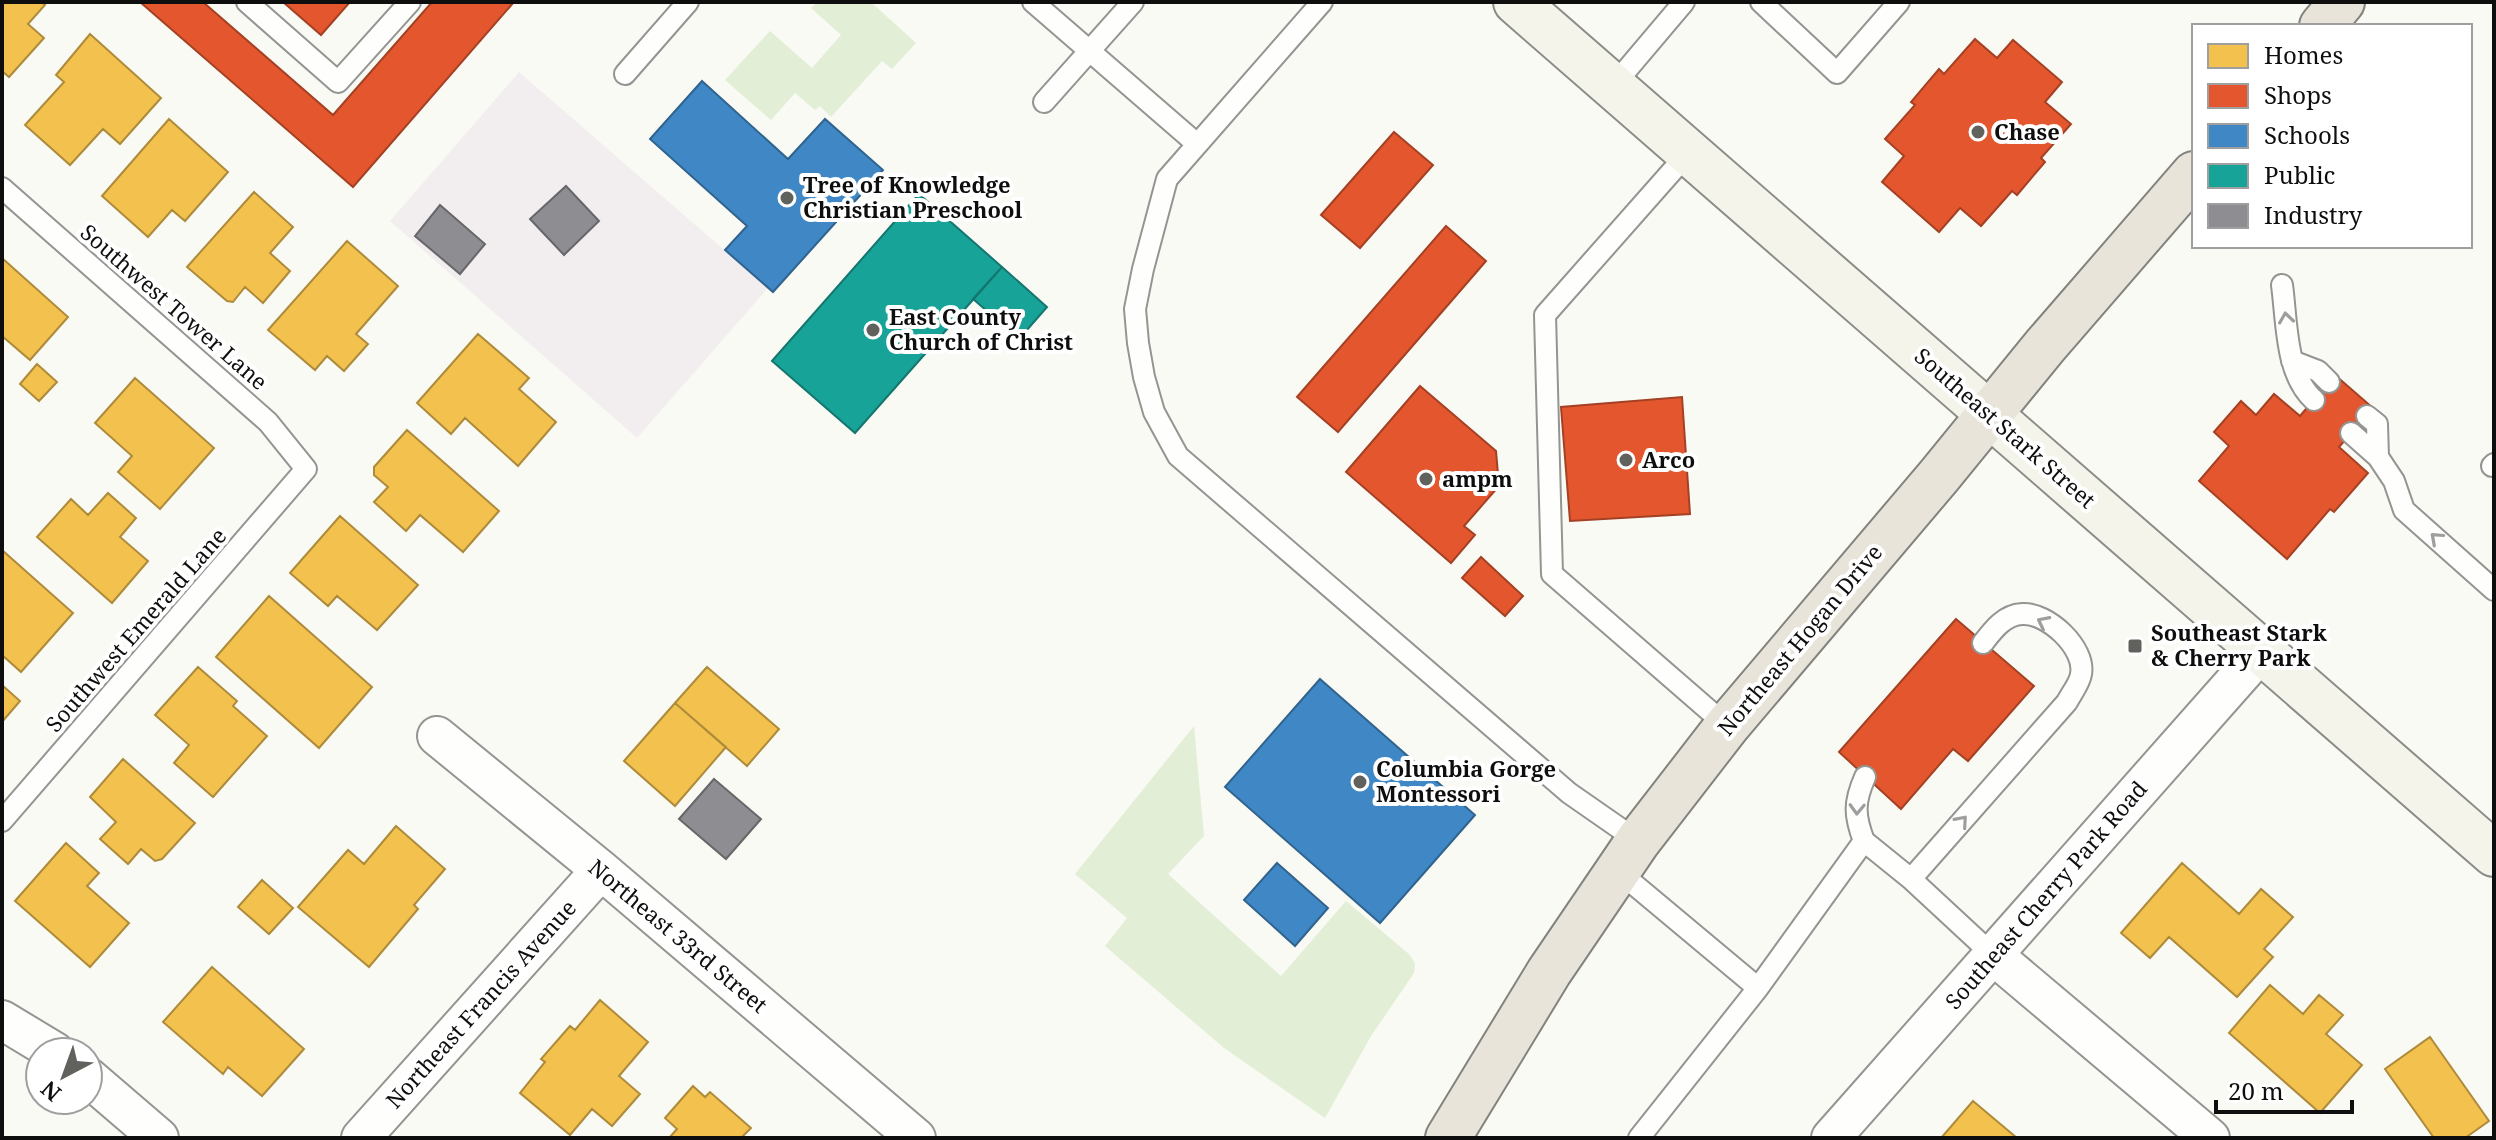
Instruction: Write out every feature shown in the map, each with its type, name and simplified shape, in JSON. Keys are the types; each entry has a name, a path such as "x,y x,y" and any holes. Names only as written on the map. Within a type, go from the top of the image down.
{"highway":[{"path":"2324,24 2342,2"},
{"name":"Northeast Hogan Drive","path":"1448,1138 1549,972 1628,856 1727,726 2045,346 2192,176"}],"main road":[{"name":"Southeast Stark Street","path":"1516,2 2494,854"}],"street":[{"name":"Southeast Cherry Park Road","path":"1831,1138 2261,652"},
{"name":"Northeast 33rd Street","path":"437,736 601,870 916,1138"},
{"name":"Northeast Francis Avenue","path":"361,1138 601,870"},
{"path":"1993,955 2210,1138"},
{"path":"2,1020 28,1036"},
{"path":"104,1091 159,1138"}],"lane":[{"path":"247,2 338,82 410,2"},
{"path":"625,74 688,2"},
{"path":"1033,2 1197,144"},
{"path":"1044,102 1133,2"},
{"path":"1322,2 1167,179 1135,309 1144,377 1154,412 1178,456 1569,793 1758,988"},
{"path":"1613,86 1684,2"},
{"path":"1761,2 1837,73 1899,2"},
{"path":"1689,152 1545,315 1552,574 1727,726"},
{"name":"Southwest Tower Lane","path":"2,188 268,422 306,469"},
{"path":"2282,285 2292,361 2304,391 2314,400"},
{"path":"2292,361 2318,371 2329,382"},
{"path":"2367,416 2377,424 2378,457"},
{"path":"2351,433 2378,457 2394,481 2404,510 2494,590"},
{"name":"Southwest Emerald Lane","path":"2,821 306,469"},
{"path":"1911,879 2067,702 2082,674 2077,647 2045,619 2022,614 2001,621 1983,643"},
{"path":"1865,777 1858,794 1856,820 1864,841 1911,879 1993,955"},
{"path":"1639,1138 1758,988 1864,841"}],"shaded area":[{"path":"519,72 768,288 637,438 390,221"}],"green space":[{"path":"817,2 871,2 916,43 892,69 882,61 831,117 820,106 815,110 795,93 771,120 725,80 770,31 812,68 841,35 811,8"},
{"path":"1194,726 1204,836 1168,874 1281,976 1346,901 1410,955 1415,964 1414,973 1371,1036 1325,1118 1224,1048 1105,946 1127,918 1075,874"}],"building: Homes":[{"path":"2,2 41,2 45,5 28,24 44,38 9,77 2,71"},
{"path":"90,34 161,98 120,144 103,129 70,165 25,125 64,82 56,75"},
{"path":"169,119 228,172 185,221 172,210 148,237 102,196"},
{"path":"254,192 293,227 270,253 290,271 263,303 245,287 233,302 227,301 187,267"},
{"path":"347,241 398,286 356,334 368,344 344,371 327,356 315,370 268,330"},
{"path":"2,258 68,317 30,360 2,336"},
{"path":"478,334 529,378 519,389 556,422 518,466 465,418 451,434 417,403"},
{"path":"37,364 57,382 39,401 20,384"},
{"path":"135,378 214,448 160,509 118,472 132,456 95,423"},
{"path":"407,430 499,511 463,552 420,515 406,531 374,502 388,487 374,475 374,467"},
{"path":"108,493 136,518 120,537 148,561 112,603 37,537 71,499 88,515"},
{"path":"340,516 418,585 377,630 337,596 328,606 290,573"},
{"path":"2,550 73,613 21,672 2,655"},
{"path":"269,596 372,687 319,748 216,657"},
{"path":"198,667 237,701 233,706 267,736 213,797 174,763 189,745 155,715"},
{"path":"707,667 779,729 747,766 675,703"},
{"path":"2,685 20,701 2,722"},
{"path":"675,703 726,747 675,806 624,761"},
{"path":"123,759 195,823 162,859 155,861 141,849 128,864 100,839 116,822 90,797"},
{"path":"396,826 445,869 414,905 418,909 369,967 298,907 348,850 364,864"},
{"path":"66,843 99,873 87,886 129,923 90,967 15,901"},
{"path":"2182,863 2239,914 2261,889 2293,917 2264,949 2273,957 2237,997 2169,937 2150,958 2121,933"},
{"path":"262,880 293,908 269,934 238,907"},
{"path":"212,967 304,1049 262,1096 228,1067 223,1074 163,1022"},
{"path":"2270,985 2303,1014 2319,995 2343,1015 2326,1034 2362,1065 2320,1113 2229,1033"},
{"path":"600,1000 648,1042 619,1076 640,1094 612,1126 592,1109 570,1135 520,1093 545,1062 541,1059 570,1026 575,1030"},
{"path":"2430,1037 2489,1121 2465,1138 2434,1138 2385,1069"},
{"path":"693,1086 705,1097 710,1092 751,1128 741,1138 669,1138 677,1129 665,1118"},
{"path":"1973,1101 2017,1138 1941,1138"}],"building: Shops":[{"path":"140,2 203,2 333,115 432,2 514,2 353,187"},
{"path":"283,2 350,2 321,35"},
{"path":"1975,39 1997,58 2013,40 2062,82 2045,102 2071,124 2041,158 2045,162 2017,195 2012,191 1981,226 1960,208 1939,232 1882,182 1904,156 1885,139 1915,105 1911,102 1939,69 1944,74"},
{"path":"1394,132 1433,165 1360,248 1321,215"},
{"path":"1446,226 1486,261 1338,432 1297,397"},
{"path":"2335,375 2373,408 2339,447 2368,473 2334,512 2330,509 2287,559 2199,481 2229,446 2214,432 2241,401 2256,415 2274,394 2300,416"},
{"name":"ampm","path":"1420,386 1496,451 1499,486 1464,526 1475,535 1451,563 1346,472"},
{"name":"Arco","path":"1682,397 1690,514 1570,521 1561,407"},
{"path":"1481,557 1523,596 1505,616 1462,578"},
{"path":"1956,619 2034,686 1968,761 1953,749 1901,809 1839,752"}],"building: Schools":[{"name":"Tree of Knowledge Christian Preschool","path":"702,81 788,159 825,119 883,170 773,292 725,250 747,226 650,139"},
{"path":"1320,679 1475,815 1380,923 1225,787"},
{"path":"1277,863 1328,908 1295,946 1244,900"}],"building: Public":[{"name":"East County Church of Christ","path":"919,194 1002,267 855,433 772,361"},
{"path":"1002,267 1047,307 1019,339 973,299"}],"building: Industry":[{"path":"566,186 599,221 564,255 530,219"},
{"path":"440,205 485,244 460,274 415,236"},
{"path":"714,779 761,819 726,859 679,819"}],"place":[{"name":"Chase","path":"1978,132"},
{"name":"Tree of Knowledge Christian Preschool","path":"787,198"},
{"name":"East County Church of Christ","path":"873,330"},
{"name":"Arco","path":"1626,460"},
{"name":"ampm","path":"1426,479"},
{"name":"Southeast Stark & Cherry Park","path":"2135,646"},
{"name":"Columbia Gorge Montessori","path":"1360,782"}]}
